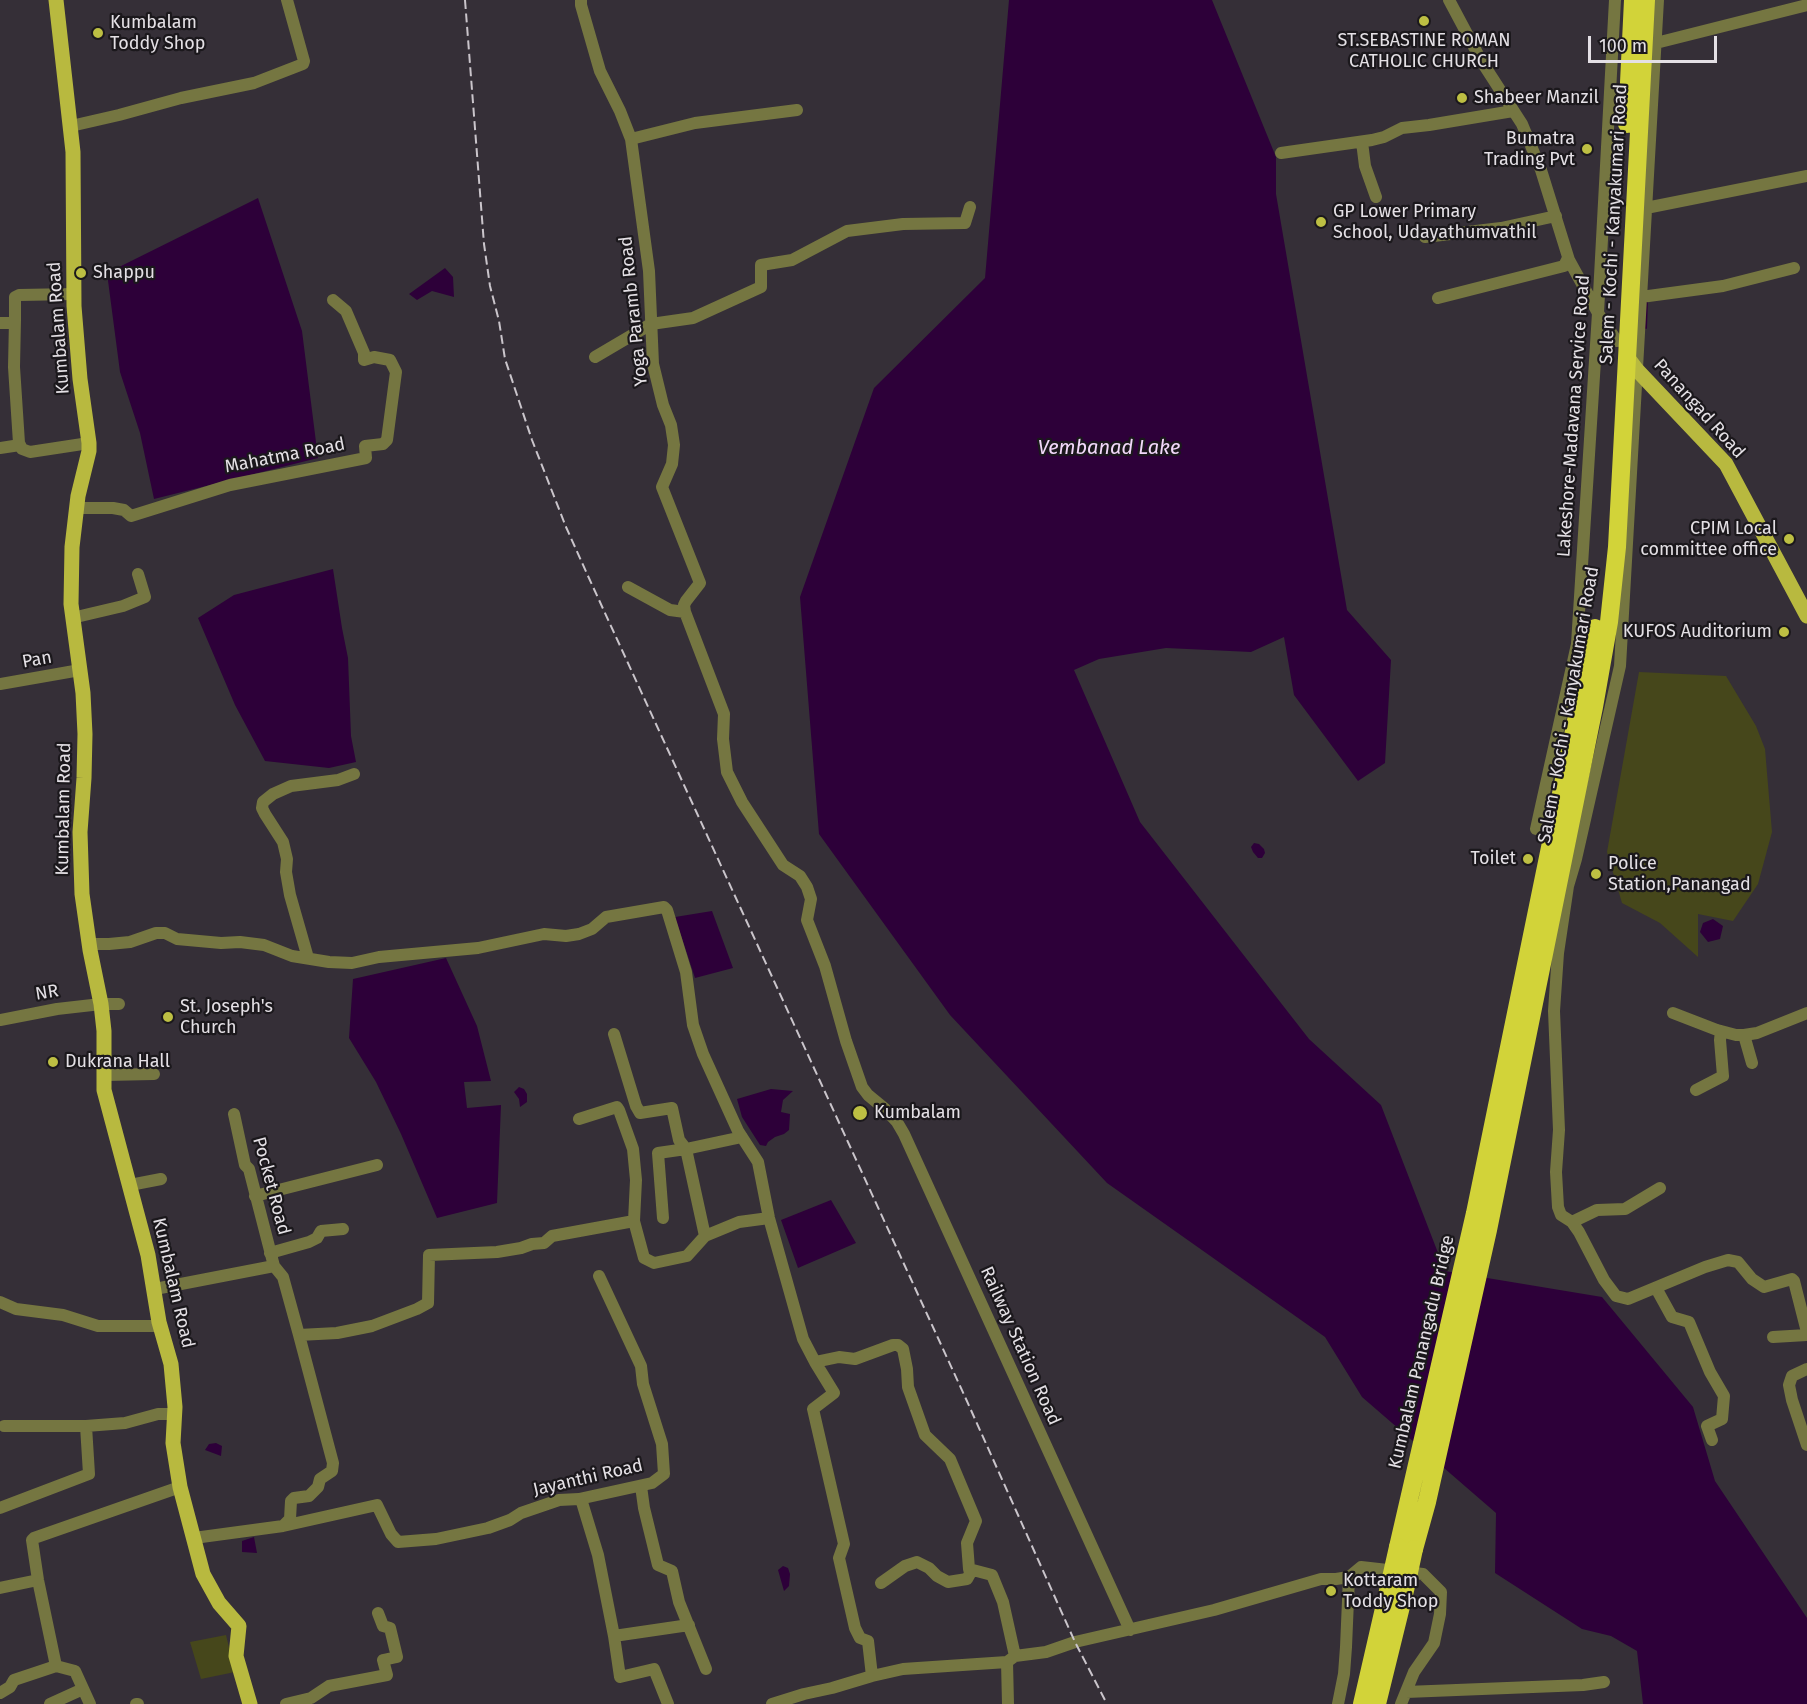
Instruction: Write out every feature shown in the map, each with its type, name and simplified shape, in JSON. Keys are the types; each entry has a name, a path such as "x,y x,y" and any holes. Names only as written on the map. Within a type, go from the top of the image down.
{"highway":[{"name":"Salem - Kochi - Kanyakumari Road","path":"1475,1213 1596,621 1605,548 1633,0"},
{"name":"Salem - Kochi - Kanyakumari Road","path":"1488,1230 1594,707 1609,622 1633,364 1646,0"},
{"path":"1617,341 1633,364"},
{"name":"Kumbalam Panangadu Bridge","path":"1418,1501 1475,1213"},
{"name":"Kumbalam Panangadu Bridge","path":"1418,1501 1488,1230"},
{"path":"1377,1704 1400,1575 1418,1501"},
{"path":"1362,1704 1400,1575"}],"main road":[{"name":"Kumbalam Road","path":"56,0 74,176 72,202 74,294 80,380 89,443 78,496 72,547 72,618 83,693 85,745 80,832 82,894 101,1004 104,1031 104,1090 148,1255 160,1326 171,1364 173,1443 180,1487 203,1574 219,1603 239,1626 236,1656 250,1704"},
{"name":"Panangad Road","path":"1633,364 1726,464 1807,616"}],"street":[{"path":"70,126 181,98 254,83 303,64 287,0"},
{"name":"Yoga Paramb Road","path":"581,0 600,70 631,139 649,271 653,364 663,405 671,425 674,445 672,464 662,487 700,584 686,601 684,612"},
{"path":"1449,0 1482,62 1522,124 1541,170 1568,258 1598,313 1617,341"},
{"name":"Lakeshore-Madavana Service Road","path":"1536,829 1578,644 1615,0"},
{"path":"1658,0 1641,297 1633,364 1620,666 1568,886 1559,942 1554,1011 1558,1207 1561,1215 1572,1222 1579,1232 1604,1280 1617,1296 1628,1299 1705,1267 1728,1260 1738,1262 1752,1279 1764,1287 1792,1279 1803,1297 1807,1333 1773,1337"},
{"path":"1656,43 1807,5"},
{"path":"631,139 694,123 797,110"},
{"path":"1281,153 1384,137 1402,128 1513,111"},
{"path":"1362,141 1365,166 1376,197"},
{"path":"1646,208 1807,176"},
{"path":"595,357 651,324 693,318 760,287 761,265 792,260 847,231 903,224 965,223 970,207"},
{"path":"1425,237 1501,228 1556,216"},
{"path":"1438,298 1564,266 1568,258"},
{"path":"1641,297 1724,286 1794,268"},
{"path":"74,294 15,297 14,367 20,445 22,449 30,452 89,443"},
{"name":"Mahatma Road","path":"77,508 113,508 124,510 131,516 230,485 366,458 365,446 383,444 387,440 396,372 390,360 374,357 364,360 364,353 346,311 333,300"},
{"path":"0,323 12,323 15,320"},
{"path":"0,448 20,445"},
{"path":"72,618 123,606 146,597 138,574"},
{"path":"628,587 670,610 684,612"},
{"name":"Railway Station Road","path":"684,612 723,714 727,772 742,802 783,865 800,876 809,893 811,899 807,920 825,966 846,1041 862,1087 897,1122 904,1134 1130,1630"},
{"name":"Pan","path":"0,684 80,670"},
{"path":"308,958 290,894 283,842 265,814 262,802 291,786 338,780 354,774"},
{"path":"90,944 130,942 156,933 165,933 177,939 264,945 292,956 352,963 379,957 478,948 544,934 566,936 579,934 592,929 606,917 664,907 667,910 686,972 693,1025 703,1054 742,1137 758,1162 770,1218 803,1340 834,1393 813,1409 844,1544 839,1558 855,1628 860,1638 868,1641 872,1676"},
{"name":"NR","path":"0,1020 57,1009 119,1004"},
{"path":"1673,1013 1721,1031 1744,1035 1757,1033 1806,1015"},
{"path":"1696,1090 1724,1076 1721,1031"},
{"path":"614,1034 640,1113 672,1107 679,1140 686,1149 705,1236"},
{"path":"1744,1035 1752,1063"},
{"path":"105,1076 154,1074"},
{"path":"579,1119 616,1107 619,1110 633,1149 636,1180 634,1221 644,1258 654,1263 687,1256 705,1236 739,1222 770,1218"},
{"name":"Pocket Road","path":"234,1114 245,1164 249,1169 272,1260 283,1277 333,1463 332,1471 320,1479 318,1486 309,1497 294,1498 291,1501 290,1519 283,1526"},
{"path":"663,1218 658,1153 742,1137"},
{"path":"255,1196 377,1164"},
{"path":"130,1185 161,1179"},
{"path":"1572,1222 1597,1210 1625,1209 1660,1188"},
{"path":"299,1335 337,1333 372,1326 428,1303 429,1255 497,1252 522,1248 544,1243 552,1236 634,1221"},
{"name":"Pocket Road","path":"155,1289 272,1260 317,1238 321,1231 343,1229"},
{"name":"Jayanthi Road","path":"194,1538 283,1526 377,1505 391,1534 398,1542 436,1539 488,1528 510,1520 521,1513 559,1500 581,1499 652,1483 664,1474 662,1444 643,1384 641,1366 599,1276"},
{"path":"1656,1288 1672,1317 1689,1322 1710,1372 1724,1396 1722,1419 1707,1426 1712,1440"},
{"path":"0,1302 16,1309 63,1315 98,1326 160,1326"},
{"path":"815,1362 839,1357 855,1359 893,1345 903,1349 908,1387 925,1435 950,1459 976,1521 968,1544 969,1569 992,1575 1002,1602 1011,1659 1008,1704"},
{"path":"1807,1369 1792,1376 1789,1385 1807,1445"},
{"path":"4,1426 86,1426 124,1423 158,1414 174,1414"},
{"path":"0,1508 89,1474 86,1426"},
{"path":"641,1486 658,1565 672,1570 679,1602 706,1669"},
{"path":"56,1666 32,1540 180,1487"},
{"path":"581,1499 598,1556 620,1677 654,1669 668,1704"},
{"path":"881,1583 905,1566 917,1562 930,1568 937,1576 948,1582 967,1579 972,1570"},
{"path":"772,1704 903,1669 954,1667 1046,1652 1075,1642 1214,1610 1321,1579 1349,1577 1361,1567 1400,1575 1441,1592 1440,1614 1434,1643 1414,1672 1401,1704"},
{"path":"1338,1704 1344,1674 1349,1577"},
{"path":"0,1588 38,1580"},
{"path":"286,1704 311,1698 329,1686 387,1675 383,1660 397,1657 390,1628 383,1626 378,1613"},
{"path":"614,1636 689,1625"},
{"path":"0,1693 10,1687 14,1680 56,1666 75,1671 90,1704"},
{"path":"1406,1692 1604,1682"},
{"path":"50,1704 83,1689"}],"shaded area":[{"path":"1639,672 1726,676 1756,726 1765,749 1772,832 1758,884 1733,921 1698,914 1698,957 1660,923 1622,903 1607,852"},
{"path":"226,1635 235,1672 201,1679 190,1642"}],"water":[{"name":"Vembanad Lake","path":"1009,0 1212,0 1276,157 1276,194 1347,610 1391,660 1385,763 1358,781 1294,695 1284,637 1251,652 1166,648 1099,659 1074,670 1140,822 1309,1039 1381,1105 1445,1271 1602,1297 1693,1407 1715,1481 1807,1618 1807,1704 1643,1704 1637,1651 1611,1636 1582,1629 1495,1573 1496,1513 1362,1397 1325,1337 1107,1183 950,1015 819,834 800,597 874,388 985,278"},
{"path":"258,198 302,331 318,458 154,499 140,433 120,372 107,273"},
{"path":"445,268 453,277 454,297 432,291 417,300 409,294"},
{"path":"333,569 348,658 351,736 356,762 329,768 265,761 235,705 198,618 234,595"},
{"path":"1254,843 1264,849 1265,853 1262,858 1258,858 1253,852 1251,847"},
{"path":"712,911 733,968 695,978 675,917"},
{"path":"1713,919 1723,926 1720,939 1708,942 1700,932 1703,923"},
{"path":"446,958 477,1026 491,1081 464,1082 467,1108 501,1105 497,1203 437,1218 376,1082 349,1038 353,979"},
{"path":"519,1087 527,1094 527,1102 520,1107 519,1099 514,1092"},
{"path":"771,1089 793,1091 783,1100 781,1112 790,1114 789,1130 775,1137 766,1146 760,1145 742,1117 737,1099"},
{"path":"831,1200 856,1243 798,1268 781,1220"},
{"path":"216,1443 222,1446 221,1456 205,1450 209,1444"},
{"path":"254,1537 257,1553 242,1552 242,1541"},
{"path":"783,1566 788,1568 790,1574 789,1586 784,1591 778,1570"}],"waterway":[{"path":"1646,328 1647,300"}],"railway":[{"path":"465,0 484,244 490,286 505,359 532,440 588,576 966,1399 1075,1642 1107,1704"}],"place":[{"name":"ST.SEBASTINE ROMAN CATHOLIC CHURCH","path":"1424,21"},
{"name":"Kumbalam Toddy Shop","path":"98,33"},
{"name":"Shabeer Manzil","path":"1462,98"},
{"name":"Bumatra Trading Pvt","path":"1587,149"},
{"name":"GP Lower Primary School, Udayathumvathil","path":"1321,222"},
{"name":"Shappu","path":"81,273"},
{"name":"CPIM Local committee office","path":"1789,539"},
{"name":"KUFOS Auditorium","path":"1784,632"},
{"name":"Toilet","path":"1528,859"},
{"name":"Police Station,Panangad","path":"1596,874"},
{"name":"St. Joseph's Church","path":"168,1017"},
{"name":"Dukrana Hall","path":"53,1062"},
{"name":"Kumbalam","path":"860,1113"},
{"name":"Kottaram Toddy Shop","path":"1331,1591"}]}
